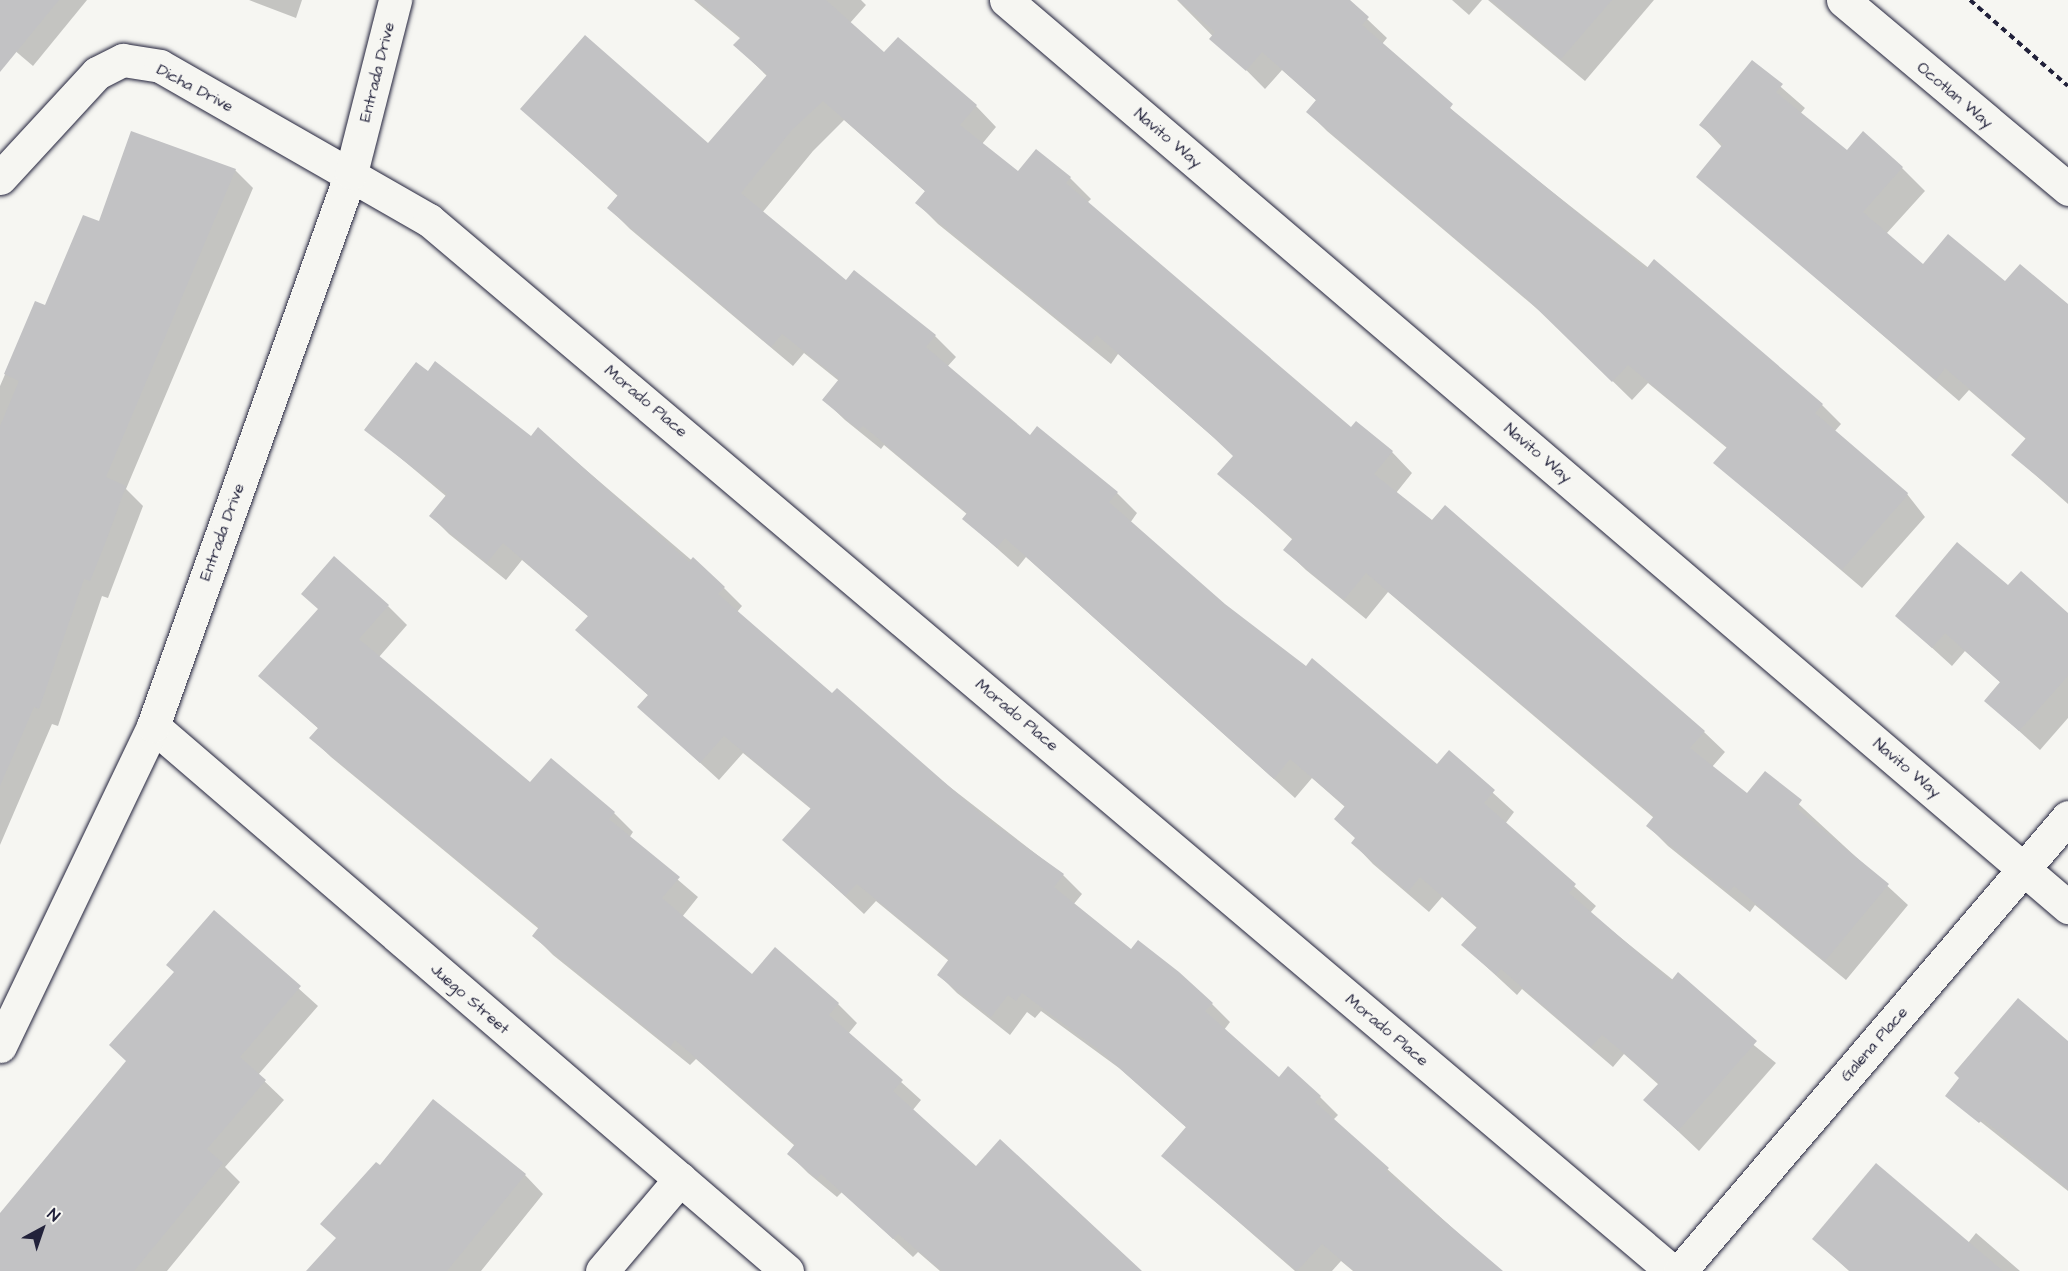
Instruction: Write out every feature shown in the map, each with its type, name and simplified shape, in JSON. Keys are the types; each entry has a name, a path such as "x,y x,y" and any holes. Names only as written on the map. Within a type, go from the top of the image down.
{"street":[{"name":"Entrada Drive","path":"0,1046 153,726 351,173 395,0"},
{"name":"Navito Way","path":"1006,0 2068,907"},
{"name":"Ocotlan Way","path":"1858,5 2068,189"},
{"name":"Dicha Drive","path":"6,158 97,73 123,60 160,66 351,173"},
{"name":"Morado Place","path":"351,173 429,220 502,278 1672,1271"},
{"name":"Juego Street","path":"153,726 787,1271"},
{"name":"Galena Place","path":"1680,1271 2068,817"},
{"path":"602,1271 680,1179"}],"path":[{"path":"1970,0 2068,86"}],"building":[{"path":"0,0 59,0 0,72"},
{"path":"698,0 826,0 884,52 898,37 977,105 960,125 1018,171 1036,149 1071,177 1066,183 1351,427 1356,421 1393,451 1374,474 1432,520 1445,505 1705,731 1690,748 1747,793 1765,771 1802,800 1796,808 1889,884 1825,961 1734,886 1729,892 1646,826 1654,816 1366,573 1344,600 1283,550 1293,538 1217,474 1233,456 1097,335 1089,344 915,203 925,191 823,101 792,130 741,193 846,280 854,270 936,335 926,347 1030,435 1037,426 1118,492 1109,502 1225,604 1306,666 1312,658 1437,764 1449,750 1495,790 1484,803 1576,884 1569,893 1671,981 1678,972 1757,1041 1678,1131 1643,1100 1659,1083 1602,1035 1591,1047 1501,969 1496,975 1461,945 1477,927 1420,877 1408,892 1351,843 1355,838 1334,819 1345,806 1290,759 1274,779 1005,538 997,548 962,519 967,513 863,426 859,430 822,400 839,379 782,334 771,347 607,208 618,195 520,109 585,35 708,143 767,75 733,45 741,37"},
{"path":"1178,0 1350,0 1369,17 1362,25 1453,104 1450,108 1646,269 1654,259 1823,404 1815,413 1908,493 1906,497 1842,570 1713,463 1727,447 1628,365 1612,382 1527,299 1306,112 1316,100 1262,52 1246,71 1209,39 1215,32"},
{"path":"1491,0 1612,0 1561,59"},
{"path":"1752,60 1783,84 1776,92 1847,150 1863,131 1903,167 1863,212 1923,264 1948,234 2005,281 2020,264 2068,304 2068,502 2011,455 2026,438 1945,368 1936,380 1696,177 1723,144 1699,125"},
{"path":"131,131 236,169 106,477 126,486 106,541 90,581 84,579 39,709 34,707 0,786 0,426 19,381 4,374 35,301 45,305 83,215 99,221"},
{"path":"435,361 531,436 538,427 689,562 693,557 725,587 718,594 832,693 837,688 983,816 1064,874 1054,887 1131,949 1138,940 1179,972 1213,1003 1205,1011 1279,1077 1288,1066 1321,1096 1315,1102 1389,1168 1386,1171 1503,1271 1354,1271 1322,1244 1297,1271 1161,1156 1186,1127 1099,1050 1022,993 1016,1001 1008,995 991,1017 937,975 949,959 857,884 845,896 782,840 811,808 724,736 700,763 637,707 648,695 575,630 588,616 503,543 487,563 429,516 447,494 364,430 416,362 428,371"},
{"path":"1957,542 2008,585 2021,571 2068,613 2068,676 2019,731 1984,701 2000,682 1945,633 1932,648 1895,616"},
{"path":"334,556 389,605 359,639 530,782 551,758 615,812 609,819 680,877 662,898 752,974 775,947 839,1003 829,1015 903,1080 893,1091 976,1166 1000,1139 1142,1271 942,1271 898,1234 893,1239 821,1174 817,1179 787,1154 795,1144 675,1040 670,1047 532,936 539,927 309,738 318,728 258,676 318,609 301,594"},
{"path":"214,910 301,986 240,1057 266,1080 207,1149 223,1163 134,1271 0,1271 0,1213 126,1061 109,1045 174,972 166,965"},
{"path":"2018,998 2068,1041 2068,1189 1983,1119 1979,1123 1945,1096 1959,1078 1954,1073"},
{"path":"433,1099 526,1174 447,1271 306,1271 336,1238 320,1224 376,1162 380,1165"},
{"path":"1876,1163 2003,1271 1850,1271 1812,1239"}]}
